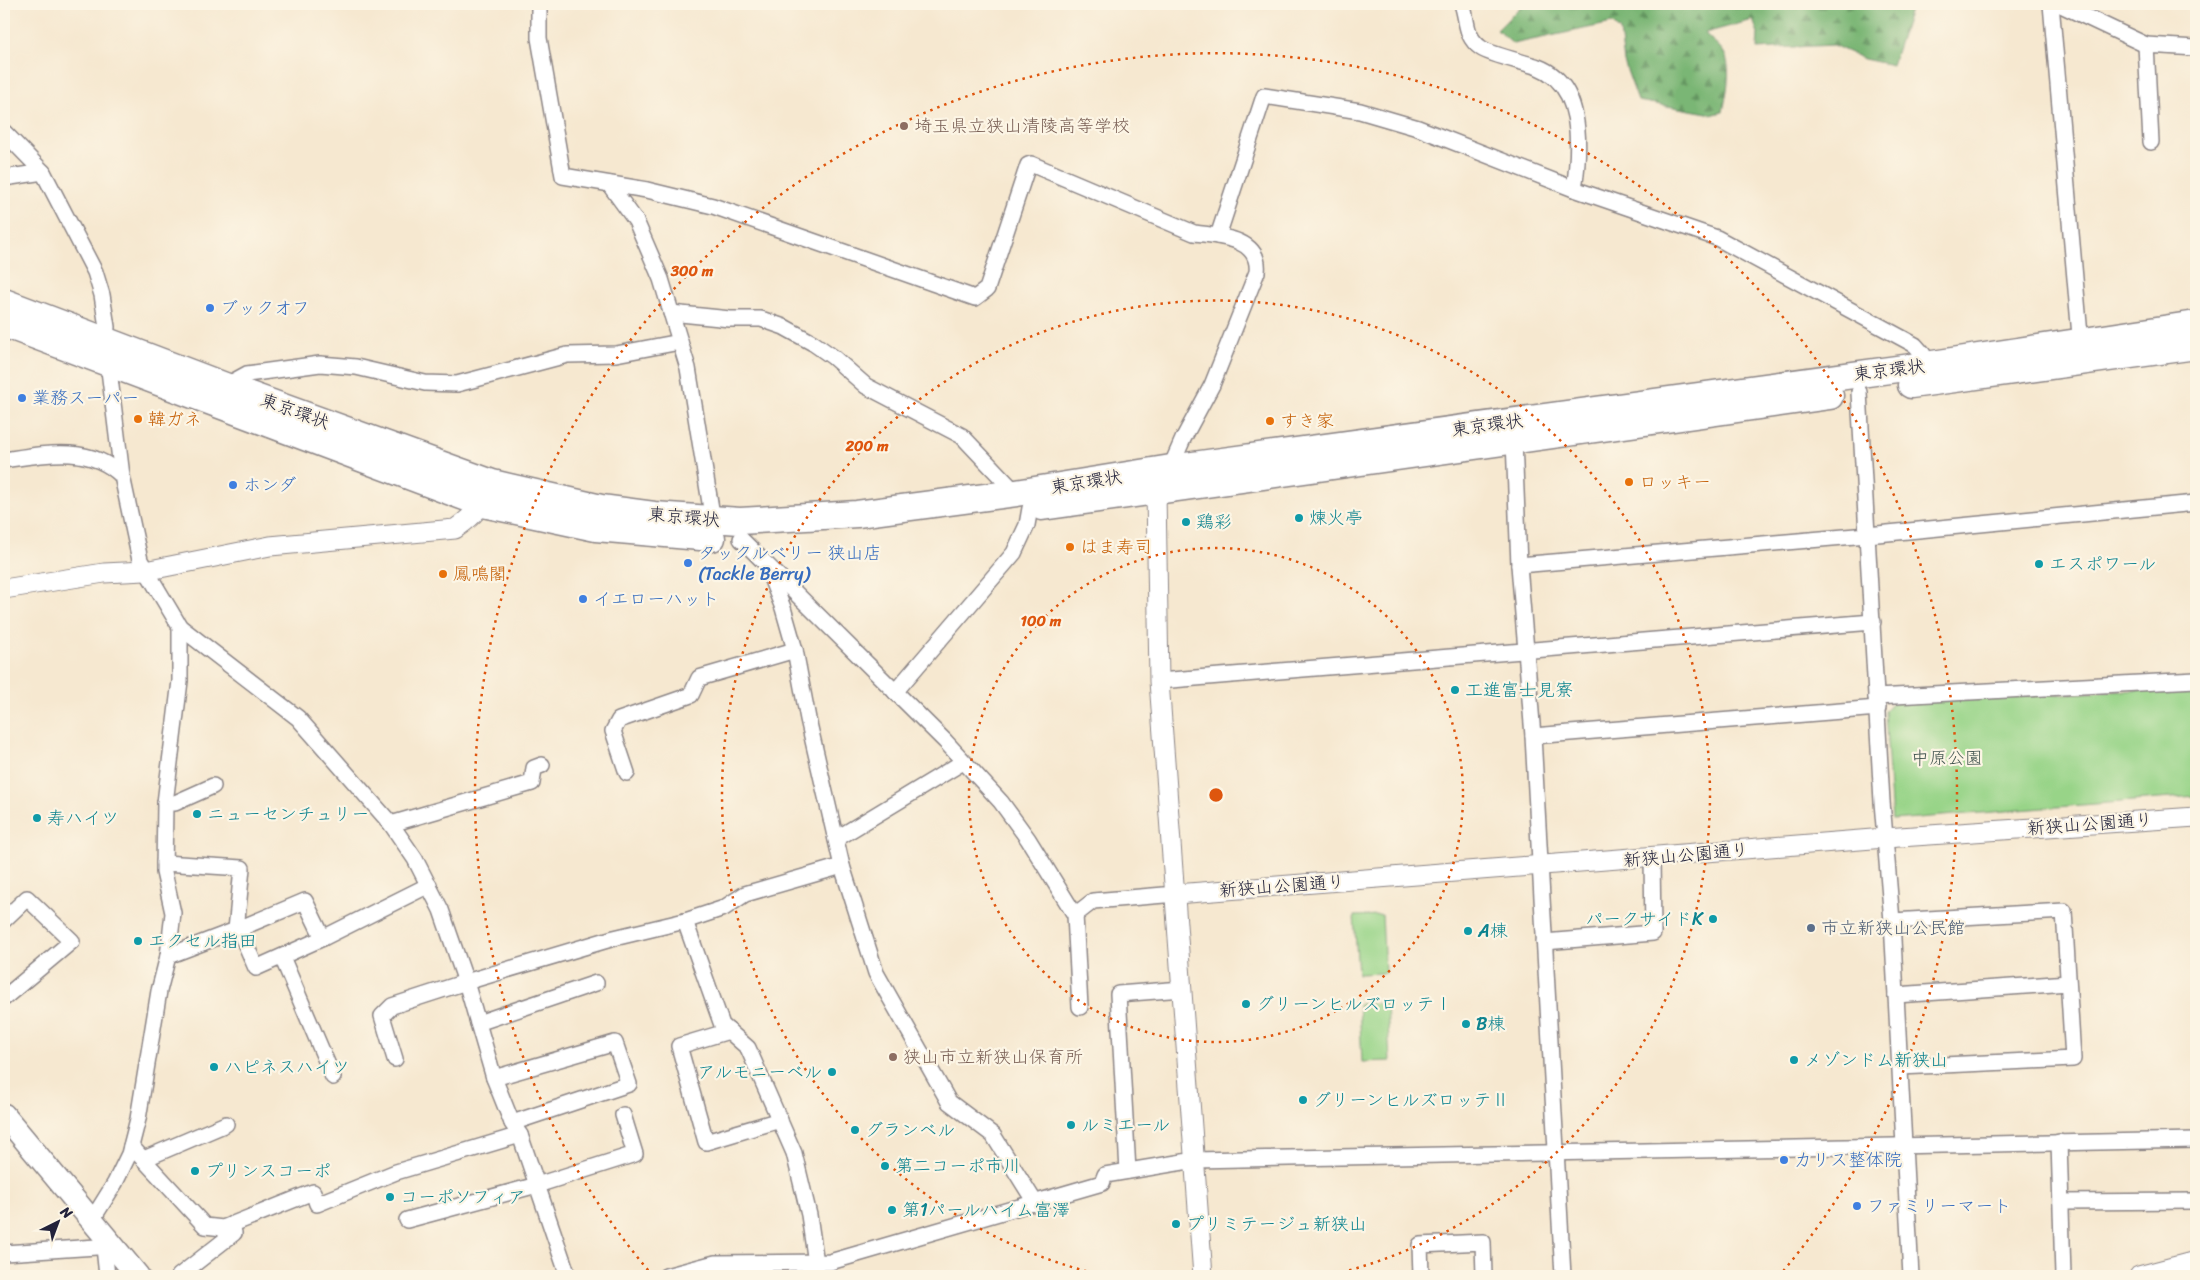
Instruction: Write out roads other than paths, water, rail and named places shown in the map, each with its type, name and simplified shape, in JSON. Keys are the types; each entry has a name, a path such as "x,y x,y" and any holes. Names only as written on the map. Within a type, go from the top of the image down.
{"highway":[{"name":"東京環状","path":"4,302 107,352 488,493 596,528 652,534 740,539 857,531 1023,501 1171,468 1926,366 2196,346"},
{"name":"東京環状","path":"4,324 225,386 488,493 712,521 814,519 1156,491 1859,392 2082,353 2196,324"}],"main road":[{"path":"4,1115 92,1220 108,1246 138,1276"}],"street":[{"path":"539,4 538,38 563,176 713,206 975,298 987,289 1028,165 1031,164 1194,232 1218,236 1248,247 1255,253 1258,262 1257,272 1212,385 1182,439 1171,468 1156,491 1159,681 1203,1276"},
{"path":"1462,4 1466,28 1481,48 1541,68 1560,83 1577,118 1578,158 1574,189"},
{"path":"2051,4 2082,353"},
{"path":"2060,4 2146,45 2196,48"},
{"path":"2146,45 2151,142"},
{"path":"1218,236 1264,96 1379,116 1418,128 1574,189 1717,238 1915,345 1923,354 1926,366"},
{"path":"4,132 43,172 95,272 102,295 107,327 107,352 122,476 140,560 145,571 180,627 298,718 391,824 415,859 441,910 466,982 494,1078 537,1184 568,1276"},
{"path":"4,178 43,172"},
{"path":"609,184 636,221 661,279 672,313 688,368 712,521"},
{"path":"672,313 730,320 761,319 784,327 820,348 866,386 962,436 1023,501 1027,526 1014,553 895,692"},
{"path":"225,386 247,374 320,364 356,367 425,383 457,384 567,355 616,354 680,342"},
{"path":"1859,392 1885,838 1892,921 1911,1276"},
{"path":"1514,441 1519,565 1534,736 1563,1276"},
{"path":"4,460 45,454 70,454 98,460 114,468 122,476"},
{"path":"4,589 104,573 145,571 270,546 455,529 468,520 488,493"},
{"path":"1519,565 1867,535 2196,503"},
{"path":"740,539 963,762 1001,802 1028,839 1075,915 1080,1007"},
{"path":"766,565 783,608 796,650 808,719 842,866 876,973 949,1102 993,1135 1036,1204"},
{"path":"1159,681 1873,622"},
{"path":"92,1220 115,1183 131,1146 138,1119 160,991 168,956 173,913 164,863 165,803 180,681 180,627"},
{"path":"627,773 613,731 619,720 691,696 699,678 796,650"},
{"path":"1534,736 1877,702 2196,680"},
{"path":"836,839 963,762"},
{"path":"391,824 532,783 534,768 542,765"},
{"path":"165,803 175,803 213,786"},
{"name":"新狭山公園通り","path":"1176,894 1540,867 1885,838 2196,817"},
{"path":"1544,942 1653,933 1652,857"},
{"path":"164,863 242,868 238,930 256,968 323,938 429,885"},
{"path":"395,1059 382,1016 392,1006 614,938 685,921 724,908 745,894 842,866"},
{"path":"1075,915 1093,901 1176,894"},
{"path":"4,920 28,898 72,941 4,998"},
{"path":"168,956 238,930 305,900 323,938"},
{"path":"1892,921 2064,911 2073,1060 1900,1067"},
{"path":"685,921 722,1024 748,1048 794,1153 809,1215 816,1263"},
{"path":"282,957 333,1077"},
{"path":"478,1023 596,983"},
{"path":"1896,995 2068,983"},
{"path":"1128,1171 1118,994 1182,989"},
{"path":"730,1031 679,1046 706,1142 780,1120"},
{"path":"131,1146 205,1226 223,1228 313,1192 317,1204 396,1172 516,1129 629,1084 615,1043 494,1078"},
{"path":"408,1220 635,1154 623,1115"},
{"path":"144,1159 226,1124"},
{"path":"666,1276 715,1263 830,1262 1036,1204 1102,1183 1105,1175 1195,1160 2196,1140"},
{"path":"2059,1142 2064,1276"},
{"path":"2061,1202 2196,1201"},
{"path":"179,1276 234,1233 232,1224"},
{"path":"1421,1276 1420,1245 1482,1242 1484,1276"},
{"path":"4,1253 108,1246 107,1276"},
{"path":"2138,1276 2196,1261"}],"place":[{"name":"埼玉県立狭山清陵高等学校","path":"904,126"},
{"name":"ブックオフ","path":"210,308"},
{"name":"業務スーパー","path":"22,398"},
{"name":"韓ガネ","path":"138,419"},
{"name":"すき家","path":"1270,421"},
{"name":"ロッキー","path":"1629,482"},
{"name":"ホンダ","path":"233,485"},
{"name":"煉火亭","path":"1299,518"},
{"name":"鶏彩","path":"1186,522"},
{"name":"はま寿司","path":"1070,547"},
{"name":"タックルベリー 狭山店 (Tackle Berry)","path":"688,563"},
{"name":"エスポワール","path":"2039,564"},
{"name":"鳳鳴閣","path":"443,574"},
{"name":"イエローハット","path":"583,599"},
{"name":"工進富士見寮","path":"1455,690"},
{"name":"ニューセンチュリー","path":"197,814"},
{"name":"寿ハイツ","path":"37,818"},
{"name":"パークサイドK","path":"1713,919"},
{"name":"市立新狭山公民館","path":"1811,928"},
{"name":"A棟","path":"1468,931"},
{"name":"エクセル指田","path":"138,941"},
{"name":"グリーンヒルズロッテⅠ","path":"1246,1004"},
{"name":"B棟","path":"1466,1024"},
{"name":"狭山市立新狭山保育所","path":"893,1057"},
{"name":"メゾンドム新狭山","path":"1794,1060"},
{"name":"ハピネスハイツ","path":"214,1067"},
{"name":"アルモニーベル","path":"832,1072"},
{"name":"グリーンヒルズロッテⅡ","path":"1303,1100"},
{"name":"ルミエール","path":"1071,1125"},
{"name":"グランベル","path":"855,1130"},
{"name":"カリス整体院","path":"1784,1160"},
{"name":"第二コーポ市川","path":"885,1166"},
{"name":"プリンスコーポ","path":"195,1171"},
{"name":"コーポソフィア","path":"390,1197"},
{"name":"ファミリーマート","path":"1857,1206"},
{"name":"第1パールハイム富澤","path":"892,1210"},
{"name":"プリミテージュ新狭山","path":"1176,1224"}],"park label":[{"name":"中原公園","path":"1947,758"}]}
